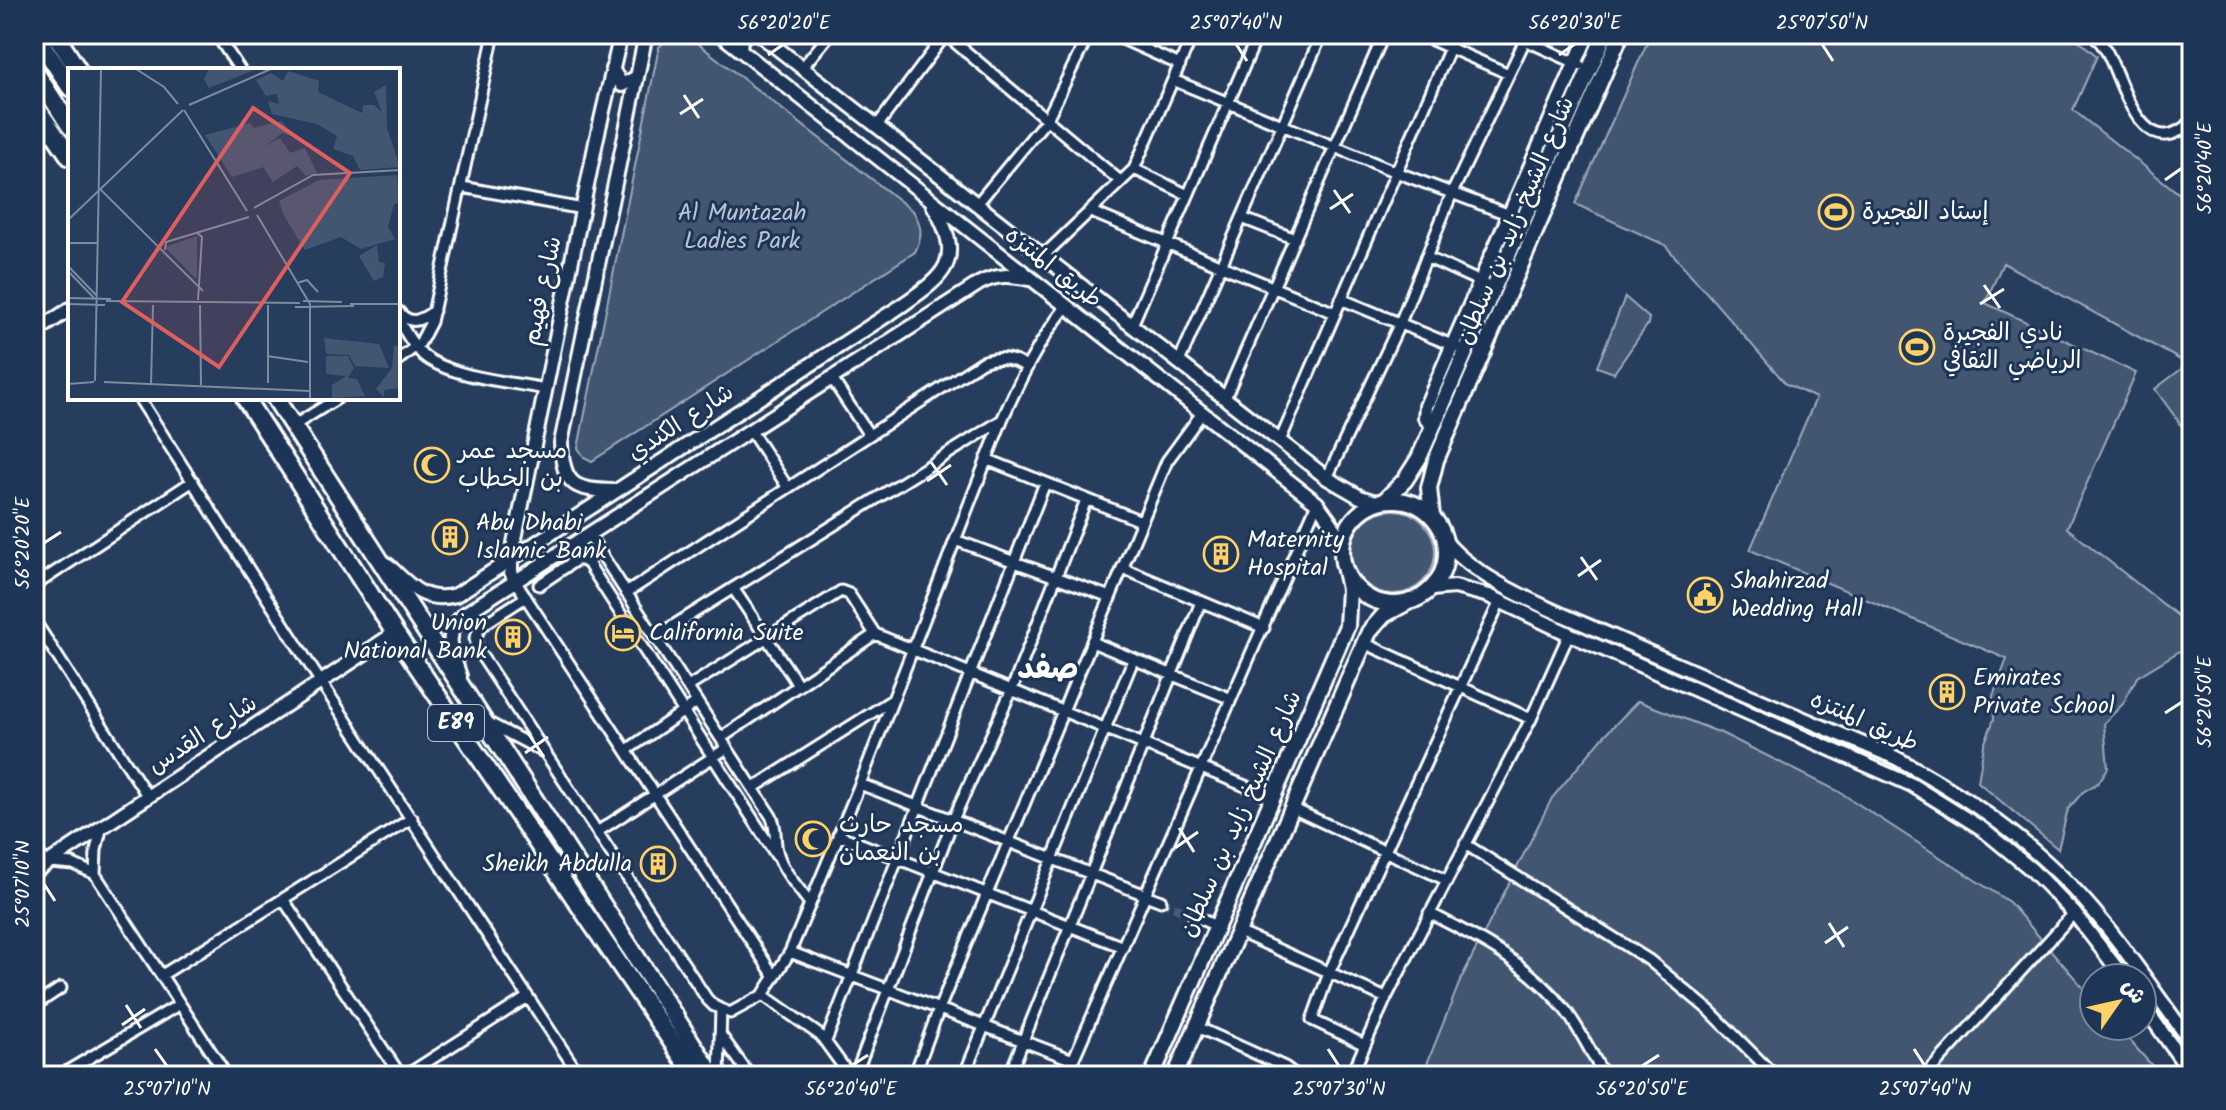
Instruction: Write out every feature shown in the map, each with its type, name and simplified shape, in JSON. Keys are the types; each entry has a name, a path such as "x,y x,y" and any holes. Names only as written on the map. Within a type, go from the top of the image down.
{"highway":[{"path":"35,34 68,84"},
{"path":"55,34 77,68"},
{"path":"34,70 68,123"},
{"path":"34,104 68,154"},
{"name":"E89","path":"246,400 395,633 673,1043"},
{"name":"E89","path":"276,400 716,1076"},
{"path":"673,1043 683,1076"},
{"path":"673,1043 695,1076"}],"main road":[{"name":"شارع الشيخ زايد بن سلطان","path":"1380,501 1414,469 1433,426 1459,348 1516,218 1583,66 1605,34"},
{"name":"شارع الشيخ زايد بن سلطان","path":"1432,516 1429,488 1436,460 1621,34"},
{"path":"1380,501 1410,502 1432,516 1445,541 1445,563 1431,589 1410,601 1389,604 1370,598 1354,584 1344,566 1342,550 1349,525 1361,511 1380,501"},
{"name":"شارع الشيخ زايد بن سلطان","path":"1152,1076 1347,626 1349,589 1344,566"},
{"name":"شارع الشيخ زايد بن سلطان","path":"1175,1076 1364,643 1376,622 1410,601"}],"street":[{"path":"216,34 239,68"},
{"path":"400,359 416,347 428,331 434,311 494,34"},
{"name":"شارع فهيم","path":"511,558 619,34"},
{"name":"شارع فهيم","path":"615,491 582,490 574,484 562,462 561,443 646,34"},
{"path":"612,69 622,85 638,71 654,34"},
{"name":"طريق المنتزه","path":"720,34 1317,503 1332,524 1342,550"},
{"path":"740,50 741,39 747,34"},
{"name":"طريق المنتزه","path":"759,34 1327,478 1360,497 1380,501"},
{"path":"802,68 830,34"},
{"path":"877,126 946,34 1120,181"},
{"path":"977,204 1047,119 1089,34"},
{"path":"1111,34 1180,65"},
{"path":"1043,256 1134,169 1193,34"},
{"path":"1132,325 1258,34"},
{"path":"1179,362 1322,34"},
{"path":"1225,398 1384,34"},
{"path":"1418,34 1509,74"},
{"path":"1280,441 1456,34"},
{"path":"1327,478 1400,323 1452,193 1526,37 1583,66 1588,34"},
{"path":"2093,34 2108,55 2132,112 2140,123 2163,134 2173,133 2192,121"},
{"path":"1173,80 1516,218"},
{"path":"1134,169 1188,195"},
{"path":"462,187 583,209"},
{"name":"شارع الكندي","path":"375,551 414,591 432,598 456,595 934,283 949,257 949,240 929,199"},
{"path":"1089,211 1335,313"},
{"path":"1242,218 1295,239"},
{"path":"1426,257 1487,285"},
{"name":"شارع الكندي","path":"467,694 449,646 452,629 466,613 980,283 994,276 1009,275 1032,280"},
{"path":"1341,299 1459,348"},
{"path":"526,597 481,626 474,643 707,999 730,1013 763,995 790,952 860,784 1025,366 1066,307"},
{"path":"34,333 68,310"},
{"path":"400,313 412,322 434,311"},
{"path":"400,321 416,347 432,361 545,389"},
{"path":"626,593 982,362 996,357 1025,366"},
{"path":"832,379 869,435"},
{"path":"140,400 321,683 580,1076"},
{"path":"293,426 335,400"},
{"path":"914,1076 1167,461 1202,413"},
{"path":"655,637 1002,420"},
{"path":"751,431 788,488"},
{"path":"986,459 1141,521"},
{"path":"643,473 657,479 659,483 655,493"},
{"path":"34,586 193,481"},
{"path":"826,1041 1045,483"},
{"path":"853,1076 953,820 1012,689 1086,500"},
{"path":"1069,1075 1229,698 1264,628 1317,503"},
{"path":"589,535 774,821 780,859"},
{"path":"955,540 1110,597"},
{"name":"طريق المنتزه","path":"1445,541 1464,562 1488,577 1646,651 1896,758 1988,812 2074,889 2192,1043"},
{"path":"511,558 515,581 774,976"},
{"path":"539,585 576,560 588,563 810,904"},
{"path":"1122,568 1264,628"},
{"path":"733,588 799,686"},
{"name":"طريق المنتزه","path":"1431,589 1467,589 1500,601 1912,785 1999,842 2032,870 2074,913 2112,962"},
{"path":"688,687 841,591 849,594 875,634 913,647 1272,797"},
{"path":"1365,1045 1312,1020 1329,973 1500,601"},
{"path":"1009,1076 1201,602"},
{"path":"34,620 148,797"},
{"name":"شارع القدس","path":"34,872 395,633"},
{"path":"721,738 875,634"},
{"path":"1351,1076 1386,998 1531,719 1569,634"},
{"path":"1092,642 1229,698"},
{"path":"1364,643 1531,719"},
{"path":"964,1076 1133,660"},
{"path":"753,788 892,700"},
{"path":"627,750 697,702"},
{"path":"484,721 545,752"},
{"path":"597,832 727,748"},
{"path":"860,784 1161,901"},
{"path":"1292,808 1446,880"},
{"path":"162,975 412,818"},
{"path":"95,874 96,850 102,826"},
{"path":"838,835 1123,947"},
{"path":"1465,844 1649,960 1710,1011 1775,1076"},
{"path":"34,846 48,863 73,864 95,874 227,1076"},
{"path":"283,899 403,1076 528,997"},
{"path":"1429,913 1492,945 1556,999 1604,1076"},
{"path":"1925,1076 2074,913"},
{"path":"1194,916 1216,926"},
{"path":"1239,932 1386,998"},
{"path":"790,952 1073,1060"},
{"path":"34,1006 61,988"},
{"path":"763,995 826,1041 853,1076"},
{"path":"59,1076 180,1004"},
{"path":"716,1076 721,1009"},
{"path":"1197,1027 1285,1067 1297,1076"},
{"path":"2158,1027 2191,1073"},
{"path":"720,1034 750,1076"}],"green space":[{"name":"Al Muntazah Ladies Park","path":"680,34 692,39 914,212 920,227 919,241 915,252 592,461 584,457 578,448 659,47"},
{"name":"نادي الفجيرة الرياضي الثقافي","path":"1651,34 2071,34 2097,56 2073,110 2192,204 2192,440 2155,389 2188,364 2003,263 1985,303 2136,373 2067,528 2187,623 2183,649 2137,677 2123,704 2104,723 2108,768 2098,783 2083,792 2068,809 2058,849 1978,782 1984,745 1994,719 1993,696 2007,659 1750,550 1816,398 1786,384 1665,245 1575,204"},
{"path":"1625,297 1649,318 1614,373 1597,367"},
{"path":"1393,510 1416,517 1428,529 1435,552 1428,575 1416,587 1393,594 1370,587 1358,575 1351,552 1358,529 1370,517"},
{"path":"1638,701 1721,733 1838,791 2009,902 2078,982 2078,1042 2131,1042 2161,1076 1422,1076 1461,979 1552,798"}],"tunnel":[{"path":"1161,901 1194,916"}],"place":[{"name":"إستاد الفجيرة","path":"1836,212"},
{"name":"نادي الفجيرة الرياضي الثقافي","path":"1917,347"},
{"name":"مسجد عمر بن الخطاب","path":"432,465"},
{"name":"Abu Dhabi Islamic Bank","path":"450,537"},
{"name":"Maternity Hospital","path":"1221,554"},
{"name":"Shahirzad Wedding Hall","path":"1705,595"},
{"name":"California Suite","path":"623,633"},
{"name":"Union National Bank","path":"513,637"},
{"name":"Emirates Private School","path":"1947,692"},
{"name":"مسجد حارث بن النعمان","path":"813,839"},
{"name":"Sheikh Abdulla","path":"658,864"}],"district":[{"name":"صفد","path":"1048,669"}]}
